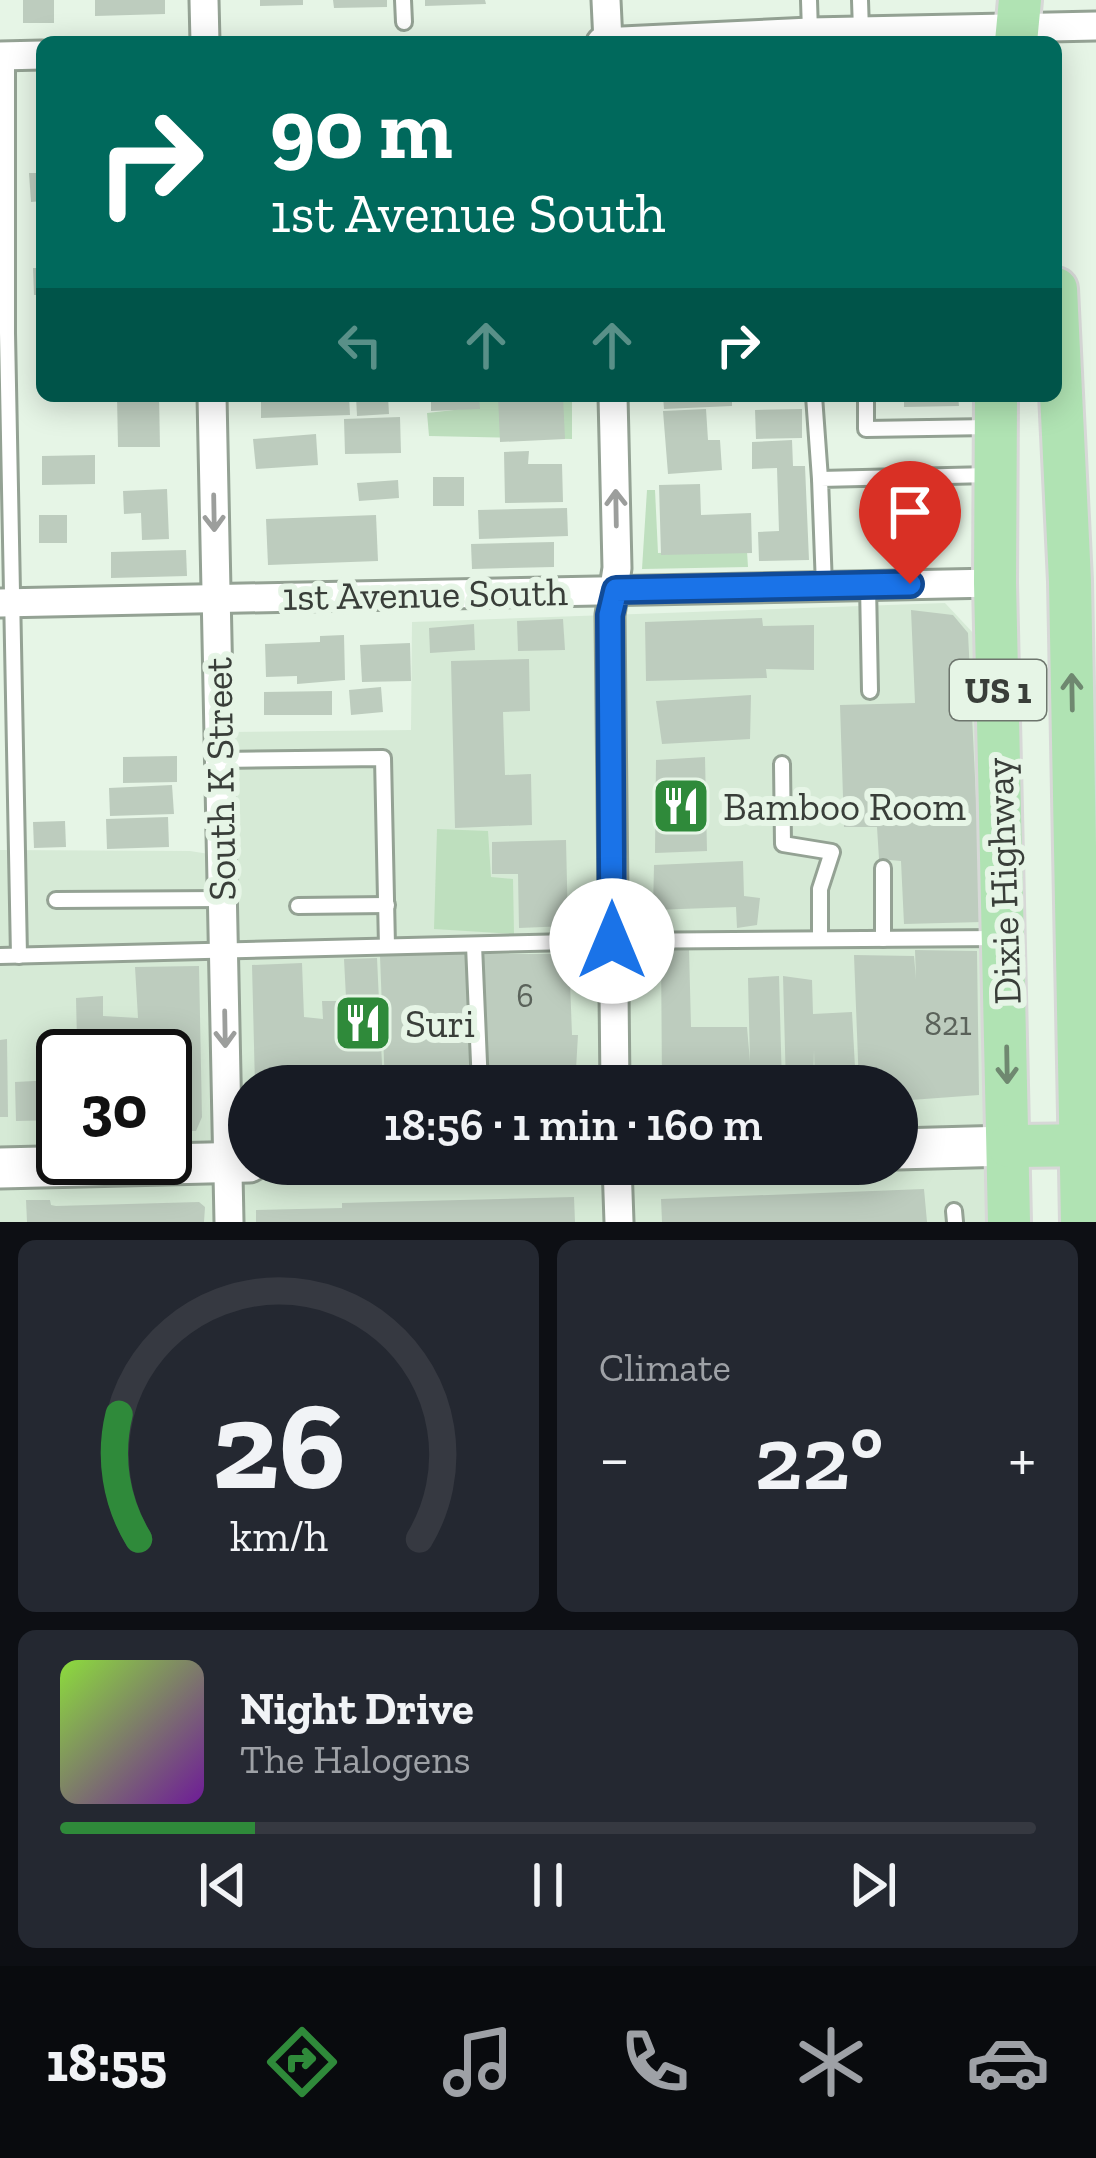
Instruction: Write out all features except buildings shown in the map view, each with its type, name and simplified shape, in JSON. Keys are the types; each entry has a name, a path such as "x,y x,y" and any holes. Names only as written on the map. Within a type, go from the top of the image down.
{"main road":[{"name":"Dixie Highway","path":"1062,354 1083,580 1088,1144 1082,1222"},
{"name":"Dixie Highway","path":"996,411 995,583 1010,1222"},
{"path":"918,1148 1088,1144"},
{"path":"0,1168 228,1162"}],"street":[{"path":"204,0 205,36"},
{"path":"606,0 606,36"},
{"path":"806,36 1096,26"},
{"path":"4,56 36,56"},
{"name":"South K Street","path":"212,402 222,899 232,1065"},
{"path":"613,402 615,1065"},
{"name":"1st Avenue South","path":"6,603 995,583"},
{"name":"South K Street","path":"229,1222 235,1185"},
{"path":"618,1185 619,1222"}],"lane":[{"path":"404,0 404,22"},
{"path":"806,36 809,0"},
{"path":"860,0 861,31"},
{"path":"4,56 6,603 20,956"},
{"path":"814,402 824,586"},
{"path":"866,402 866,429 996,411"},
{"path":"820,479 995,475"},
{"path":"868,585 871,692"},
{"path":"220,760 383,758 387,946"},
{"path":"782,764 783,844 832,852 820,889 820,939"},
{"path":"883,868 883,939"},
{"path":"56,900 222,899"},
{"path":"298,906 387,905"},
{"path":"0,956 612,941 1005,938"},
{"path":"474,945 479,1065"}],"shaded area":[{"path":"945,603 975,635 990,1222 0,1222 0,850 190,851 228,857 230,732 411,730 412,622"}],"green space":[{"path":"472,402 572,402 572,439 429,436 427,413 472,408"},
{"path":"647,490 655,490 658,553 747,551 748,567 642,569"},
{"path":"437,829 488,831 491,877 513,879 514,934 434,929"}],"place":[{"name":"Bamboo Room","path":"681,806"},
{"name":"Suri","path":"363,1023"}],"route":[{"path":"612,941 610,615 616,590 910,584"}]}
